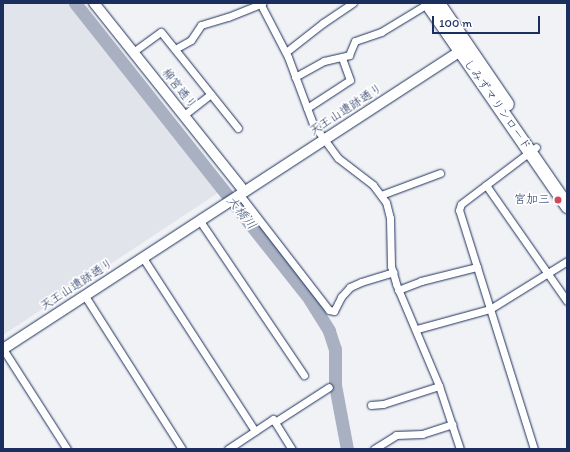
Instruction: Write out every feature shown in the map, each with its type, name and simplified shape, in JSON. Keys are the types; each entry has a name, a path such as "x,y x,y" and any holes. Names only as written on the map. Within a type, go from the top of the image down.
{"highway":[{"name":"しみずマリンロード","path":"431,3 533,149 567,192"},
{"name":"しみずマリンロード","path":"533,149 567,206"}],"street":[{"name":"柳宮通り","path":"94,3 184,116 241,194"},
{"path":"175,49 191,40 201,25 261,3 286,52 313,124 338,158 372,185 386,202 390,218 389,246 393,272 398,290 417,329 439,386 460,449"},
{"path":"286,52 323,23 353,3"},
{"path":"295,77 324,61 342,58 349,55 355,41 381,32 431,3"},
{"path":"133,52 161,32 238,128"},
{"name":"天王山遺跡通り","path":"3,349 464,49"},
{"path":"307,108 350,80 342,58"},
{"path":"184,116 211,94"},
{"path":"533,149 461,204 459,210 534,449"},
{"path":"381,195 440,173"},
{"path":"486,185 567,302"},
{"path":"241,194 329,310 334,311 341,297 350,287 393,272"},
{"path":"200,221 304,375"},
{"path":"143,258 255,431"},
{"path":"417,329 490,309 567,261"},
{"path":"398,290 421,281 477,267"},
{"path":"84,296 182,449"},
{"path":"3,349 67,449"},
{"path":"275,422 329,386"},
{"path":"371,405 382,404 439,386"},
{"path":"228,449 273,419 292,449"},
{"path":"374,449 396,435 422,434 452,424"}],"shaded area":[{"path":"3,3 73,3 221,191 3,335"}],"waterway":[{"name":"大橋川","path":"75,3 310,300 329,331 335,349 335,385 347,449"}],"place":[{"name":"宮加三","path":"558,200"}]}
